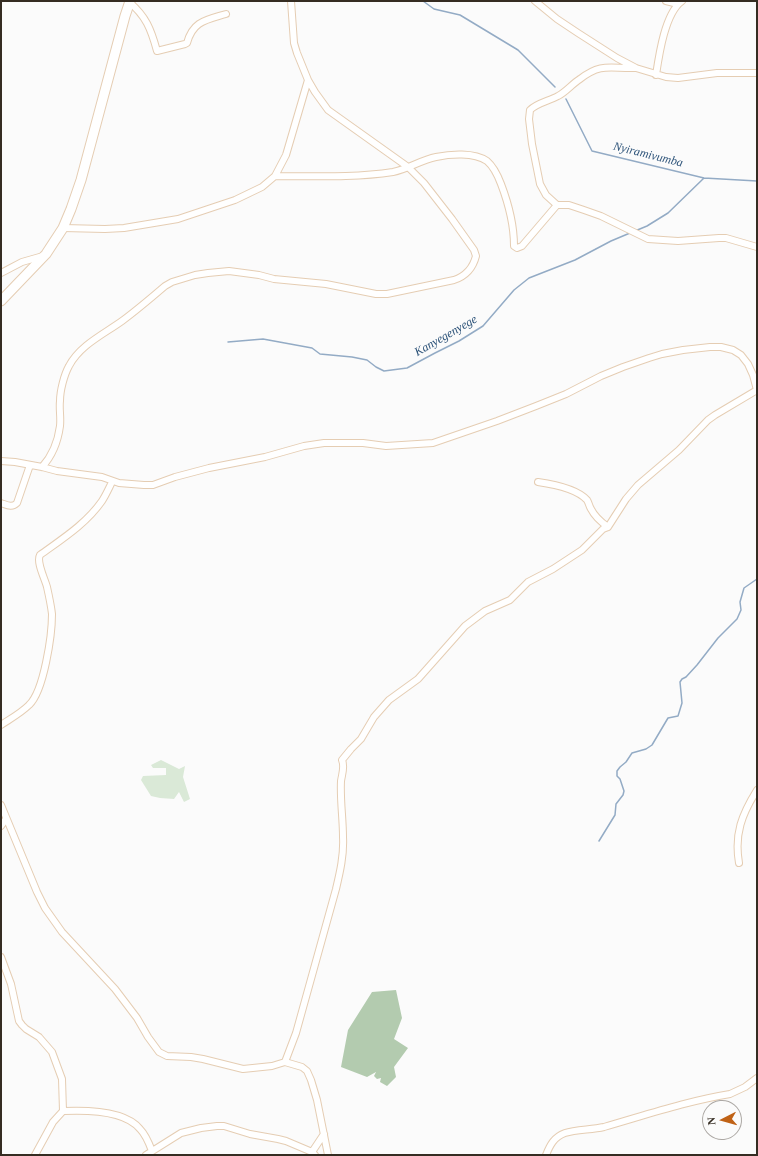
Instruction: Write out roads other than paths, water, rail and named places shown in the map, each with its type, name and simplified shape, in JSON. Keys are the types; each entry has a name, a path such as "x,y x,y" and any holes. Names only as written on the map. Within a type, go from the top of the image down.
{"highway":[{"path":"1,302 46,254 64,228 80,180 129,2"}],"street":[{"path":"42,467 52,454 56,444 60,426 60,400 65,374 71,361 77,354 100,335 122,321 172,282 195,275 236,272 274,279 326,284 382,294 454,280 464,276 475,260 476,254 474,250 452,219 428,188 408,167 328,110 314,92 294,43 291,1"},
{"path":"534,1 557,20 617,58 636,68 666,77 678,78 717,73 757,73"},
{"path":"666,1 680,3"},
{"path":"129,2 146,21 152,33 157,51 187,43 189,34 199,24 206,20 226,14"},
{"path":"656,74 662,40 672,13 680,3"},
{"path":"636,68 611,67 595,69 580,78 559,96 535,106 530,110 529,119 532,144 540,184 546,195 557,205 569,205 584,210 648,239 678,241 726,238 757,247"},
{"path":"64,228 124,228 178,219 235,200 262,187 275,176 286,155 308,80"},
{"path":"275,176 349,176 395,172 434,157 460,154 485,160 492,166 498,176 508,204 513,226 514,246 517,248 522,246 557,205"},
{"path":"1,273 22,262 46,254"},
{"path":"1,461 42,467 57,472 102,478 112,482 136,485 153,485 175,477 209,468 264,457 304,446 324,443 357,443 386,446 433,443 497,421 566,394 601,376 623,367 662,354 683,350 721,347 733,350 741,355 748,364 757,390 708,420 679,450 638,485 626,499 608,527 603,529 582,550 553,569 528,582 510,600 485,611 465,626 418,679 389,700 374,717 361,739 342,760 344,764 341,781 343,853 341,866 296,1034 285,1062"},
{"path":"1,503 14,506 17,503 30,465"},
{"path":"1,725 29,706 42,678 52,615 50,599 39,563 39,557 85,521 102,501 112,482"},
{"path":"538,482 554,484 581,494 588,502 598,519 608,527"},
{"path":"739,863 737,849 743,817 757,790"},
{"path":"1,805 45,908 62,932 115,989 137,1018 159,1052 167,1056 183,1056 203,1059 243,1070 272,1066 285,1062 299,1066 307,1071 311,1080 317,1100 328,1155"},
{"path":"1,826 6,819"},
{"path":"1,957 11,984 19,1021 22,1026 39,1037 52,1052 62,1079 63,1111 53,1122 35,1155"},
{"path":"546,1155 553,1141 566,1132 597,1129 635,1117 730,1094 745,1087 757,1078"},
{"path":"63,1111 95,1111 112,1114 128,1120 139,1127 145,1135 152,1151"},
{"path":"146,1155 181,1133 217,1126 224,1126 250,1134 278,1138 313,1154 324,1134"}],"waterway":[{"name":"Nyiramivumba","path":"423,1 434,9 460,15 518,50 555,87"},
{"name":"Nyiramivumba","path":"566,99 592,151 704,178 757,181"},
{"name":"Kanyegenyege","path":"635,231 647,226 668,213 704,178"},
{"name":"Kanyegenyege","path":"228,342 263,339 312,348 320,354 367,360 384,371 407,368 459,341 483,326 514,290 529,278 575,260 630,233"},
{"path":"599,841 615,815 616,804 623,795 624,791 620,779 617,776 617,771 632,753 646,749 652,745 668,718 678,716 682,703 680,682 697,665 718,638 737,619 741,610 740,602 744,588 757,579"}]}
